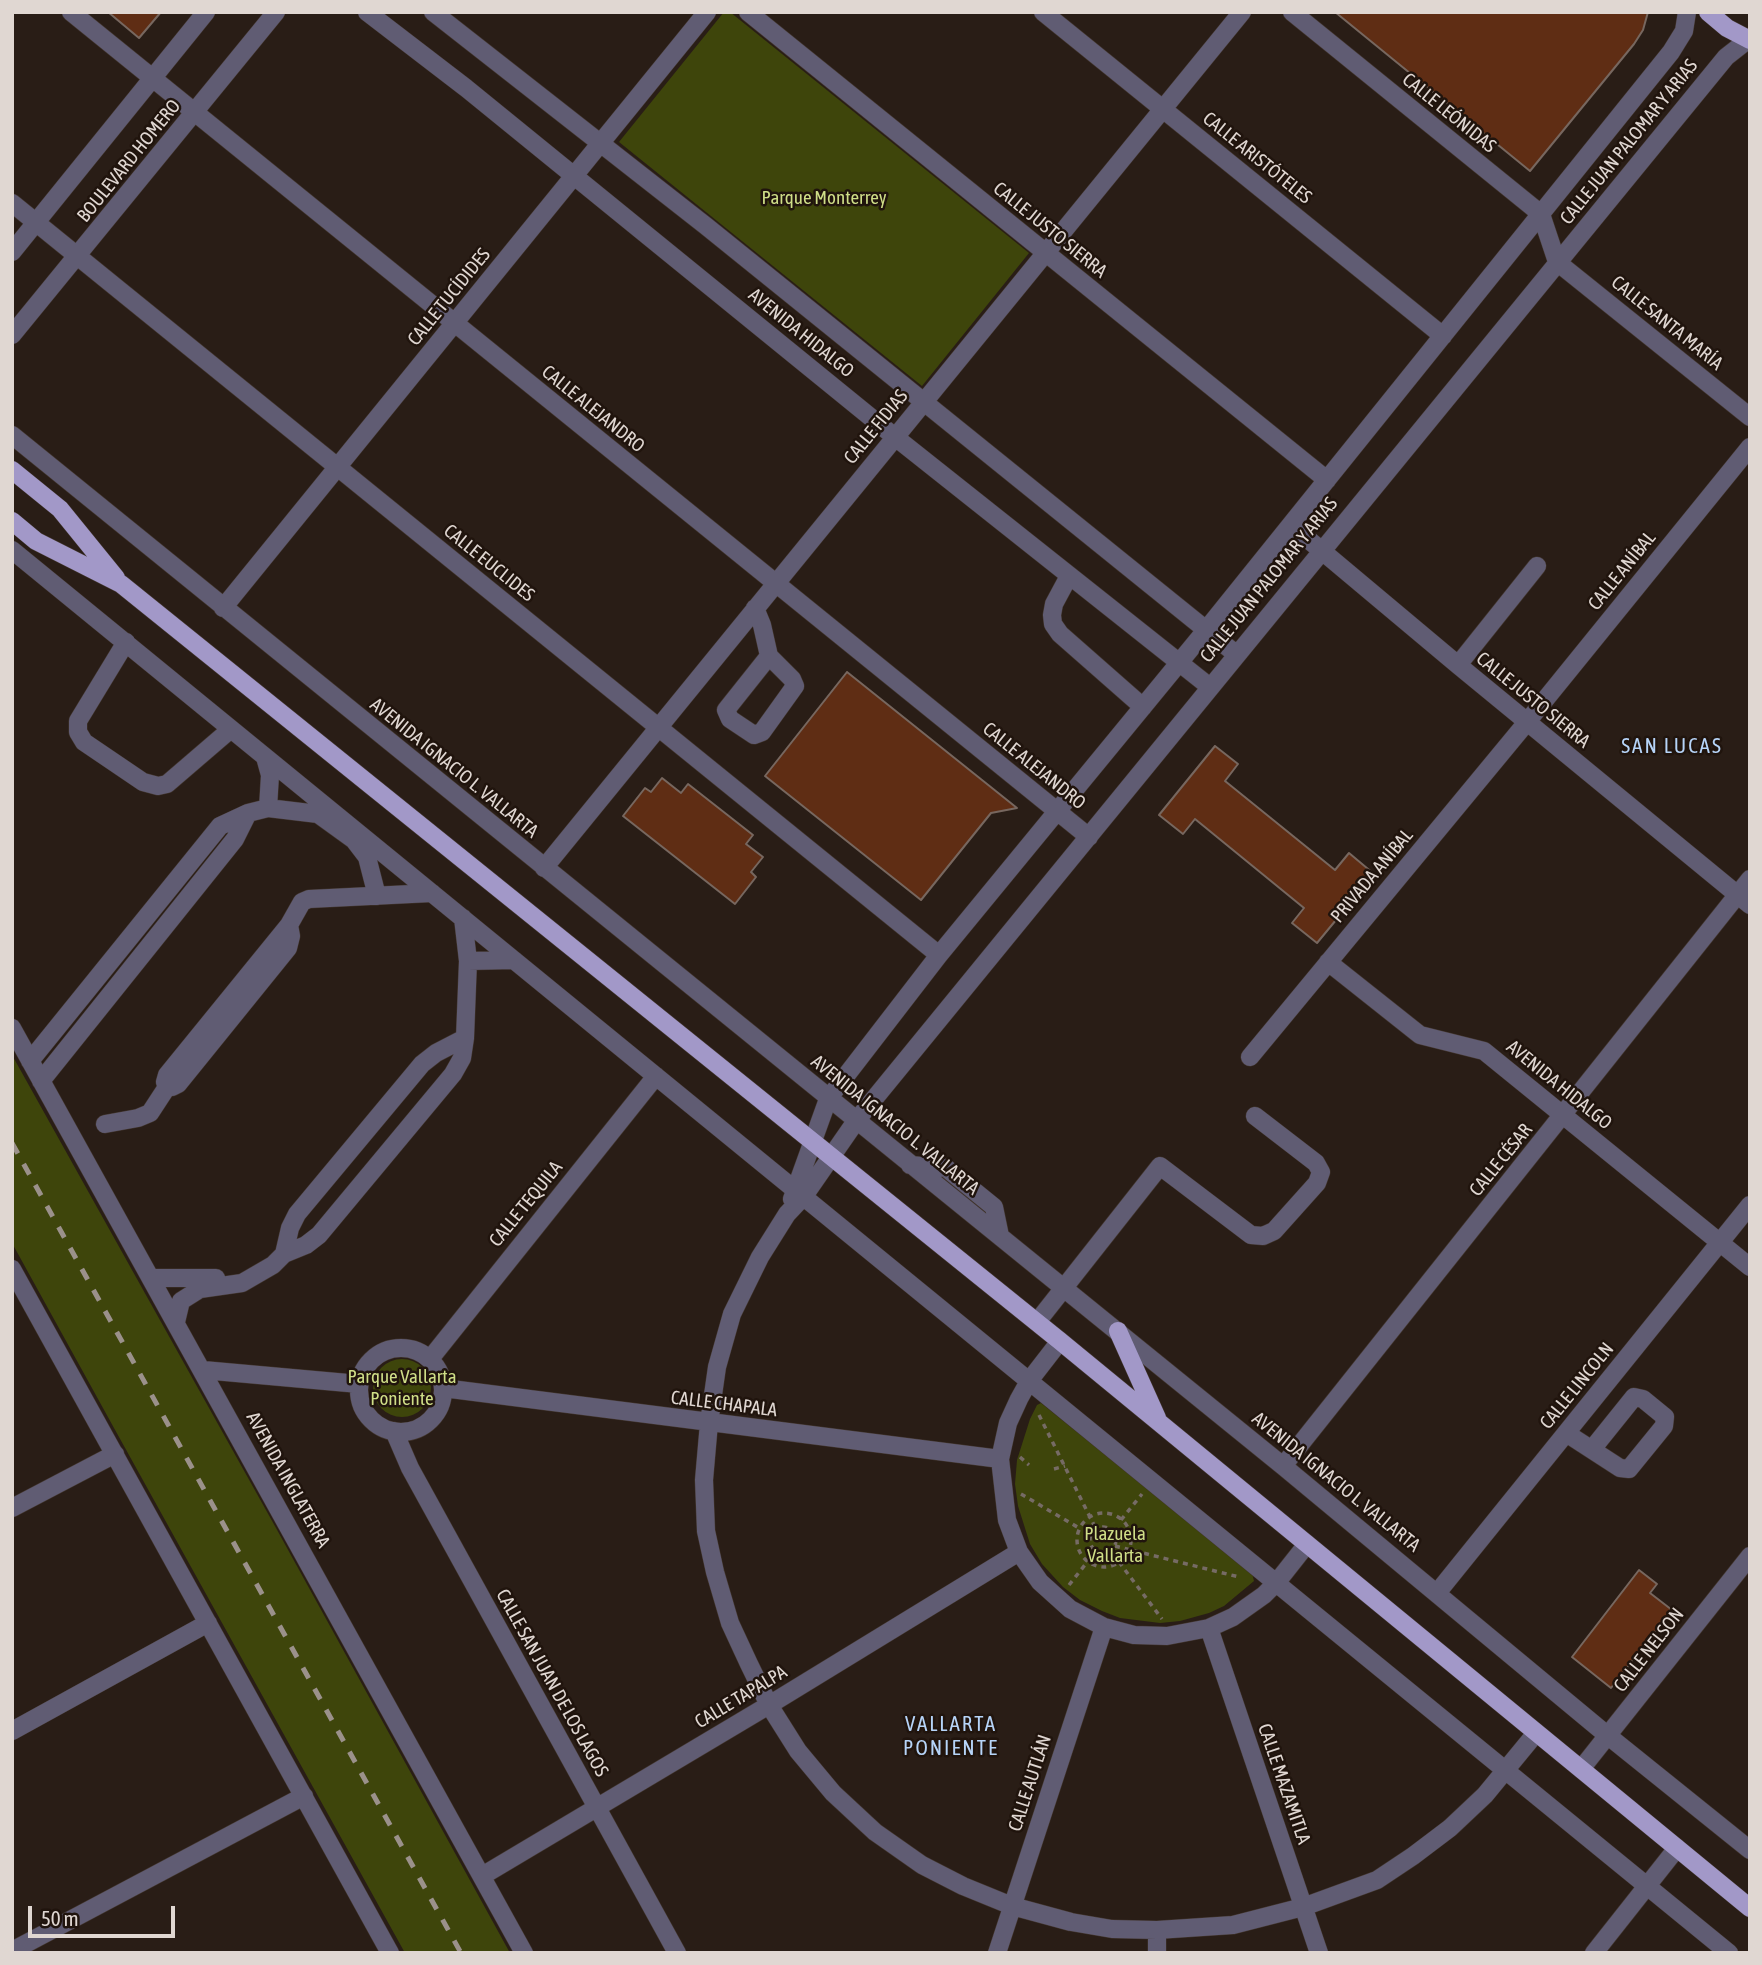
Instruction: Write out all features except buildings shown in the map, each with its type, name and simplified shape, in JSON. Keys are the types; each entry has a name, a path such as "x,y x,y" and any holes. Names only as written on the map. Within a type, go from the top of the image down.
{"main road":[{"path":"1708,12 1727,28 1749,40"},
{"path":"12,470 60,509 121,584 1037,1322 1750,1908"},
{"path":"12,521 36,541 121,584"},
{"path":"1118,1331 1158,1422"}],"street":[{"name":"CALLE ALEJANDRO","path":"71,12 1089,837"},
{"name":"BOULEVARD HOMERO","path":"12,252 206,12"},
{"name":"BOULEVARD HOMERO","path":"12,335 276,12"},
{"name":"AVENIDA HIDALGO","path":"367,12 466,88 895,437 1210,687"},
{"name":"AVENIDA HIDALGO","path":"433,12 601,143 1236,654"},
{"name":"CALLE TUCÍDIDES","path":"223,608 707,12"},
{"name":"CALLE JUSTO SIERRA","path":"748,12 1327,480"},
{"name":"CALLE ARISTÓTELES","path":"1043,12 1443,336"},
{"name":"CALLE FIDIAS","path":"544,868 1242,12"},
{"name":"CALLE LEÓNIDAS","path":"1292,12 1541,214"},
{"name":"CALLE JUAN PALOMAR Y ARIAS","path":"799,1193 811,1140 828,1099 939,955 1206,630 1671,52 1684,31 1687,12"},
{"name":"CALLE JUAN PALOMAR Y ARIAS","path":"1536,1733 1485,1795 1413,1856 1377,1880 1303,1907 1233,1925 1157,1930 1112,1929 1071,1922 1012,1906 922,1866 875,1832 833,1793 798,1751 769,1705 730,1623 706,1531 704,1480 709,1423 717,1367 732,1314 760,1257 799,1193 832,1156 856,1121 1557,262 1727,57 1749,40"},
{"name":"CALLE EUCLIDES","path":"12,203 939,955"},
{"path":"1541,214 1557,262"},
{"name":"CALLE SANTA MARÍA","path":"1557,262 1750,417"},
{"name":"AVENIDA IGNACIO L. VALLARTA","path":"12,435 828,1099 1118,1331 1750,1850"},
{"name":"CALLE ANÍBAL","path":"1527,722 1750,447"},
{"name":"CALLE JUSTO SIERRA","path":"1291,525 1744,900"},
{"path":"12,550 1729,1953"},
{"path":"1458,665 1537,566"},
{"path":"1069,576 1054,604 1053,624 1060,634 1143,707"},
{"path":"755,608 769,656"},
{"path":"125,642 78,721 78,732 84,742 143,782 158,786 167,784 231,729"},
{"name":"PRIVADA ANÍBAL","path":"1250,1057 1527,722"},
{"path":"265,757 270,775 268,808"},
{"path":"30,1061 220,826 248,813 268,808 318,814 354,840 367,857 377,896"},
{"path":"41,1080 235,839 248,813"},
{"name":"CALLE CÉSAR","path":"1283,1466 1564,1116 1744,900 1750,879"},
{"path":"105,1124 150,1113 167,1087 167,1076 289,925 297,907 309,899 432,893"},
{"path":"176,1322 181,1301 200,1289 242,1283 261,1274 285,1254 306,1245 319,1235 453,1074 462,1058 465,1038 468,961 463,918"},
{"path":"468,961 514,960"},
{"name":"AVENIDA HIDALGO","path":"1328,962 1420,1035 1485,1051 1750,1267"},
{"name":"AVENIDA INGLATERRA","path":"12,1028 524,1953"},
{"path":"285,1254 290,1228 306,1203 422,1064 436,1053 465,1038"},
{"name":"CALLE TEQUILA","path":"430,1359 656,1076"},
{"path":"1037,1322 1160,1166 1251,1235 1263,1236 1274,1231 1317,1183 1321,1172 1315,1163 1255,1116"},
{"name":"CALLE LINCOLN","path":"1437,1593 1750,1205"},
{"path":"13,1272 390,1953"},
{"path":"152,1278 222,1278 261,1274"},
{"path":"1060,1342 1030,1381 1008,1423 1000,1460 1007,1520 1019,1552 1040,1582 1070,1609 1104,1627 1134,1635 1167,1636 1209,1628 1250,1605 1277,1582 1307,1544"},
{"path":"393,1348 419,1351 430,1359 442,1377 443,1388 442,1401 429,1422 419,1429 407,1432 382,1427 372,1419 364,1409 359,1384 370,1361 393,1348"},
{"path":"203,1370 359,1384"},
{"name":"CALLE CHAPALA","path":"443,1388 1000,1460"},
{"name":"CALLE SAN JUAN DE LOS LAGOS","path":"394,1431 410,1468 677,1953"},
{"path":"1566,1433 1593,1448"},
{"path":"12,1508 115,1454"},
{"name":"CALLE TAPALPA","path":"482,1876 1019,1552"},
{"name":"CALLE NELSON","path":"1581,1769 1750,1556"},
{"path":"12,1731 208,1623"},
{"name":"CALLE AUTLÁN","path":"997,1953 1104,1627"},
{"name":"CALLE MAZAMITLA","path":"1209,1628 1319,1953"},
{"path":"12,1951 304,1796"},
{"path":"1594,1953 1677,1848"},
{"path":"1157,1930 1157,1953"}],"path":[{"path":"1038,1411 1096,1529"},
{"path":"1054,1469 1065,1466"},
{"path":"1121,1520 1144,1491"},
{"path":"1033,1501 1034,1492"},
{"path":"1021,1494 1079,1528"},
{"path":"1106,1513 1121,1520 1129,1531 1128,1549 1119,1562 1104,1567 1087,1561 1081,1555 1077,1546 1079,1528 1090,1517 1106,1513"},
{"path":"1104,1526 1112,1530 1116,1537 1115,1546 1109,1552 1096,1551 1090,1540 1096,1529 1104,1526"},
{"path":"1115,1546 1245,1579"},
{"path":"1062,1594 1096,1551"},
{"path":"1119,1562 1167,1626"}],"green space":[{"name":"Parque Monterrey","path":"724,12 730,12 1029,253 922,386 619,142"},
{"path":"12,1055 510,1953 405,1953 12,1243"},
{"name":"Parque Vallarta Poniente","path":"402,1359 413,1361 426,1372 431,1388 429,1399 418,1412 402,1417 391,1415 378,1404 373,1388 375,1377 386,1364"},
{"name":"Plazuela Vallarta","path":"1041,1403 1252,1573 1254,1581 1224,1606 1209,1613 1160,1623 1120,1618 1080,1600 1063,1587 1042,1564 1030,1544 1018,1506 1015,1484 1017,1460 1030,1419 1037,1405"}],"railway":[{"path":"12,1143 461,1953"}],"district":[{"name":"SAN LUCAS","path":"1672,746"},
{"name":"VALLARTA PONIENTE","path":"951,1736"}]}
